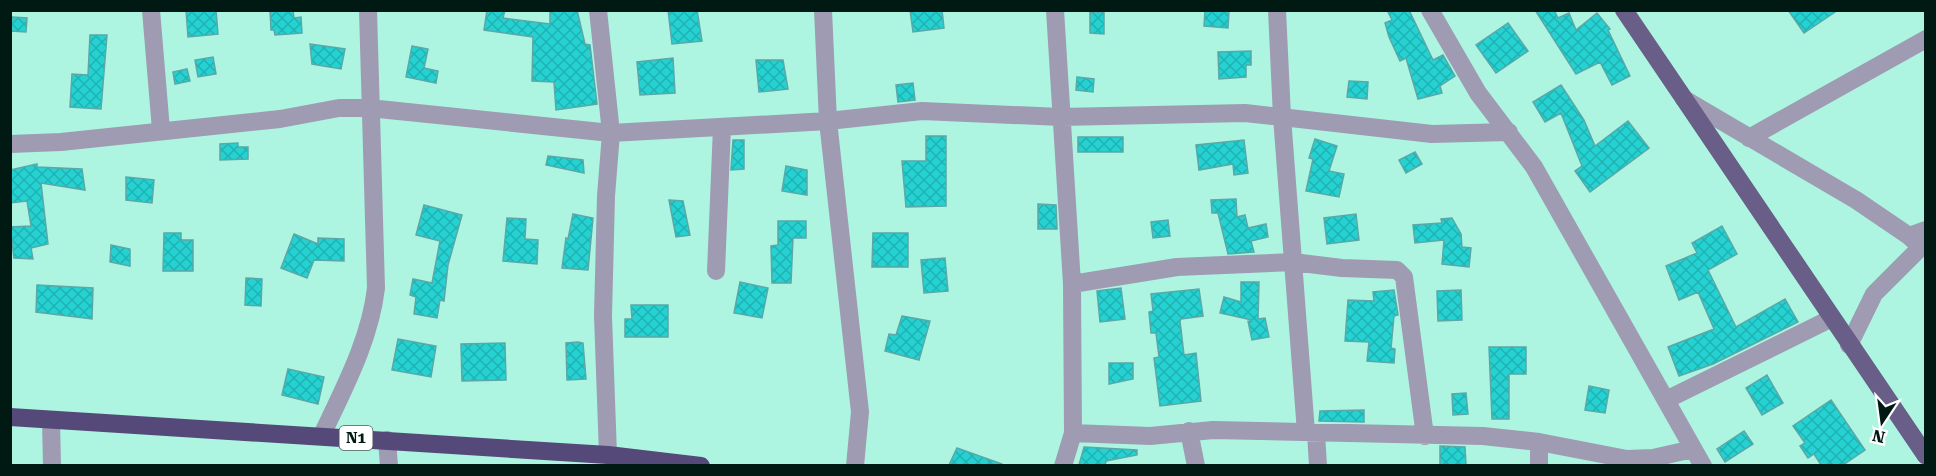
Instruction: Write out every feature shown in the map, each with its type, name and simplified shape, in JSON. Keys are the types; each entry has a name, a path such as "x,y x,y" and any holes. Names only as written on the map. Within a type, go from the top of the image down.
{"highway":[{"name":"N1","path":"10,417 322,435 608,455 701,465"}],"main road":[{"path":"1624,10 1926,456"}],"street":[{"path":"151,10 161,130"},
{"path":"322,435 356,363 374,309 376,288 369,108 368,10"},
{"path":"598,10 611,133 606,196 603,316 608,455"},
{"path":"823,10 828,121 860,412 855,465"},
{"path":"1055,10 1072,284 1073,433 1063,465"},
{"path":"1277,10 1293,262 1311,432 1318,465"},
{"path":"1430,10 1479,93 1534,167 1703,465"},
{"path":"1749,138 1926,39"},
{"path":"1684,99 1856,200 1917,233 1921,247 1874,294 1849,345"},
{"path":"10,144 61,142 280,119 339,108 369,108 611,133 828,121 922,111 1061,117 1225,113 1432,134 1509,132"},
{"path":"716,271 722,127"},
{"path":"1072,284 1177,267 1293,262 1342,268 1397,270 1404,277 1425,436"},
{"path":"1666,400 1832,318"},
{"path":"51,420 52,465"},
{"path":"1073,433 1150,436 1189,431 1483,436 1539,442 1653,462 1693,449"},
{"path":"1189,431 1196,465"},
{"path":"387,440 389,465"},
{"path":"1539,442 1539,465"}],"building":[{"path":"186,10 216,10 218,34 188,37"},
{"path":"270,10 293,10 294,18 301,17 302,33 275,35 274,30 271,30"},
{"path":"487,10 505,10 503,18 550,24 550,10 577,10 585,44 590,45 597,104 556,110 554,82 532,81 533,37 484,30"},
{"path":"668,10 697,10 702,41 672,44"},
{"path":"910,10 942,10 944,28 913,32"},
{"path":"1205,10 1229,10 1228,28 1204,26"},
{"path":"1387,10 1409,10 1433,60 1443,55 1455,76 1440,86 1442,93 1418,99 1406,58 1400,61 1389,37 1385,23 1392,20"},
{"path":"1535,10 1554,10 1558,18 1569,13 1576,30 1597,13 1610,29 1608,30 1630,76 1612,85 1600,62 1576,74"},
{"path":"1788,10 1838,10 1804,33"},
{"path":"1090,12 1104,12 1104,34 1090,33"},
{"path":"12,17 27,18 26,32 11,31"},
{"path":"1508,23 1528,51 1496,73 1476,45"},
{"path":"90,35 107,35 101,109 70,107 72,74 88,75"},
{"path":"310,44 345,49 341,69 312,64"},
{"path":"412,46 428,49 424,68 438,71 436,83 406,77"},
{"path":"1251,51 1251,65 1246,65 1246,77 1219,79 1218,52"},
{"path":"213,57 216,74 198,77 195,60"},
{"path":"673,58 675,93 640,95 637,62"},
{"path":"756,60 783,60 788,89 759,92"},
{"path":"187,69 190,81 175,84 173,72"},
{"path":"1077,77 1094,79 1093,92 1076,90"},
{"path":"1349,81 1368,82 1367,99 1347,97"},
{"path":"913,83 915,100 898,102 896,85"},
{"path":"1561,85 1584,120 1595,146 1628,121 1649,148 1590,192 1575,171 1582,166 1561,113 1545,122 1533,102"},
{"path":"926,136 946,136 946,206 906,207 902,161 926,161"},
{"path":"1078,137 1123,137 1123,152 1078,152"},
{"path":"1315,139 1337,146 1329,171 1344,174 1339,197 1306,191 1313,159 1309,158"},
{"path":"733,140 744,140 744,169 731,170"},
{"path":"1244,140 1248,173 1234,175 1233,164 1199,170 1196,145"},
{"path":"238,143 238,147 248,147 248,159 220,160 220,144"},
{"path":"1415,152 1422,164 1406,173 1399,160"},
{"path":"548,156 583,160 584,173 546,165"},
{"path":"37,164 37,167 82,169 85,190 41,183 48,244 31,248 33,259 14,258 10,227 31,226 27,201 10,203 10,170"},
{"path":"786,166 807,170 807,195 782,191"},
{"path":"126,177 154,180 152,203 126,200"},
{"path":"1236,199 1237,217 1245,215 1248,228 1266,224 1268,237 1251,241 1254,252 1228,254 1218,213 1212,213 1211,200"},
{"path":"669,200 683,201 690,235 676,237"},
{"path":"1038,204 1056,205 1057,229 1038,229"},
{"path":"424,205 462,215 448,265 444,301 440,300 437,318 414,314 416,297 410,295 413,279 432,283 440,241 416,235"},
{"path":"573,214 593,218 588,270 562,268 566,238 568,239"},
{"path":"1356,214 1359,240 1327,244 1324,218"},
{"path":"507,218 526,219 525,239 538,240 537,264 503,261"},
{"path":"1452,218 1461,234 1462,247 1471,248 1469,267 1442,264 1444,240 1415,243 1413,225 1442,223 1441,219"},
{"path":"1168,220 1170,236 1153,238 1151,222"},
{"path":"778,221 806,221 806,238 793,238 791,283 772,283 771,246 778,245"},
{"path":"1722,226 1737,254 1708,270 1736,327 1785,299 1798,322 1713,364 1679,376 1668,347 1714,329 1698,292 1679,300 1666,266 1697,253 1692,243"},
{"path":"164,233 181,233 181,240 193,240 193,271 163,271"},
{"path":"873,233 908,233 908,267 872,267"},
{"path":"294,234 318,244 318,238 344,239 344,261 314,260 307,278 281,268"},
{"path":"111,245 130,249 130,266 110,262"},
{"path":"945,258 948,291 924,293 921,260"},
{"path":"246,278 262,279 261,306 245,305"},
{"path":"740,282 768,288 762,318 734,313"},
{"path":"1241,282 1259,282 1258,319 1265,318 1269,337 1252,340 1248,321 1252,320 1220,313 1224,297 1241,302"},
{"path":"37,285 93,288 92,319 36,312"},
{"path":"1121,288 1125,319 1100,322 1097,291"},
{"path":"1199,289 1203,316 1180,321 1184,355 1196,353 1201,401 1160,406 1154,358 1159,357 1156,333 1151,333 1149,312 1153,311 1151,294"},
{"path":"1394,290 1398,315 1394,316 1391,348 1395,349 1394,363 1367,361 1369,342 1345,341 1348,300 1374,301 1373,292"},
{"path":"1461,290 1462,320 1438,321 1437,291"},
{"path":"631,305 668,305 668,337 625,337 625,319 632,319"},
{"path":"902,316 930,321 919,360 885,351 889,334 896,335"},
{"path":"398,339 436,346 431,377 392,370"},
{"path":"505,343 506,380 462,381 461,344"},
{"path":"566,343 583,343 586,379 567,380"},
{"path":"1489,347 1526,347 1526,374 1509,374 1509,419 1492,419"},
{"path":"1109,363 1133,363 1133,379 1109,384"},
{"path":"288,369 324,377 318,404 282,395"},
{"path":"1767,375 1783,403 1762,415 1746,388"},
{"path":"1589,386 1609,390 1605,413 1585,410"},
{"path":"1466,393 1468,414 1453,415 1452,394"},
{"path":"1831,400 1865,450 1843,465 1821,465 1814,454 1808,458 1800,446 1805,443 1793,426"},
{"path":"1364,410 1364,422 1319,421 1320,411"},
{"path":"1744,431 1753,444 1725,462 1717,449"},
{"path":"1440,446 1465,447 1466,465 1440,465"},
{"path":"1084,447 1137,450 1137,455 1106,461 1105,465 1079,465"},
{"path":"957,448 1002,464 1002,465 949,465"}]}
